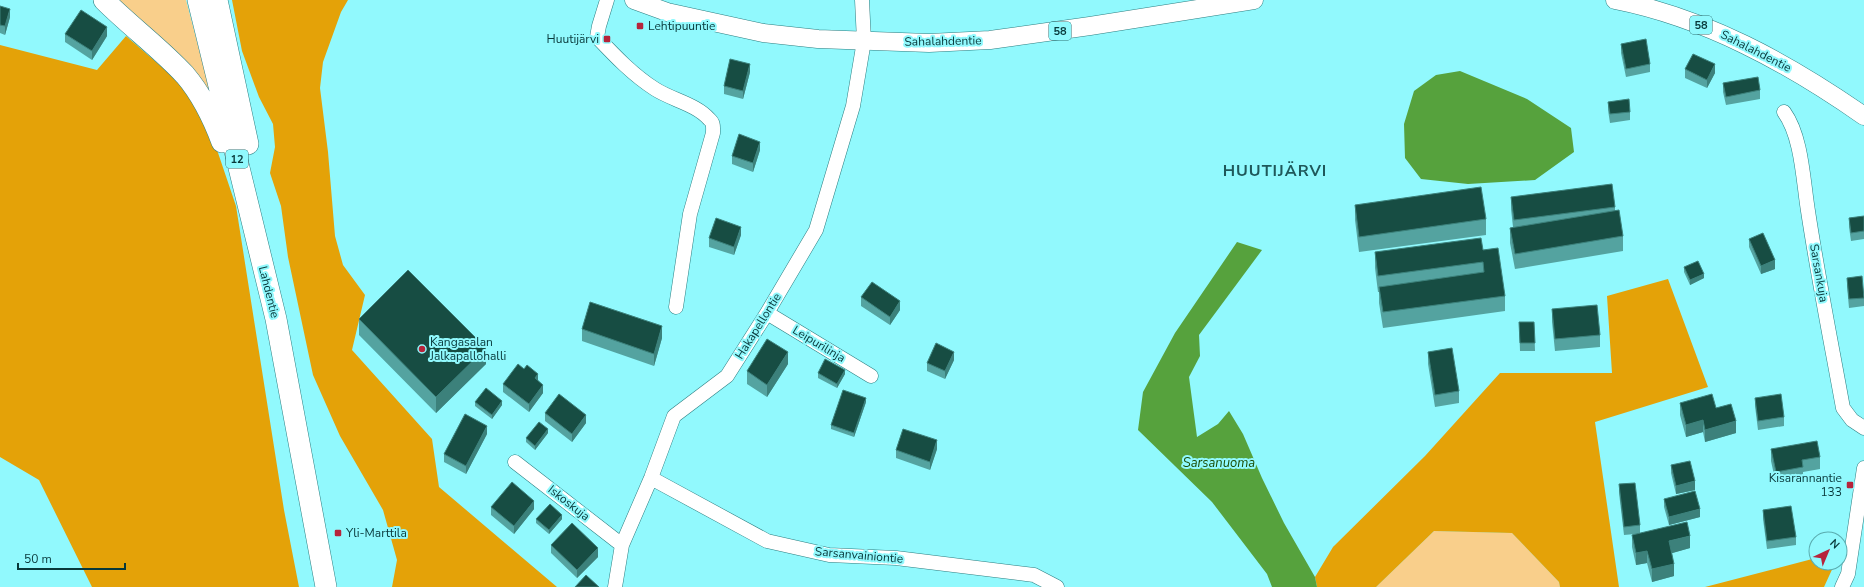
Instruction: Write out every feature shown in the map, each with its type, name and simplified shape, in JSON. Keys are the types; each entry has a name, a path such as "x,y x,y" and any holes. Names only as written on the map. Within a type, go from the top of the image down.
{"highway":[{"path":"104,0 155,46 185,76 208,109 222,143 250,243 276,319"},
{"name":"Lahdentie","path":"198,0 276,319 326,587"},
{"path":"217,0 247,139 283,354"}],"main road":[{"name":"Sahalahdentie","path":"634,0 667,12 763,33 818,39 929,43 990,40 1254,0"},
{"name":"Sahalahdentie","path":"1615,0 1674,15 1745,44 1832,94 1864,116"}],"street":[{"path":"607,0 597,37 626,67 655,89 698,110 710,119 713,125 713,133 690,214 676,307"},
{"name":"Hakapellontie","path":"616,587 622,545 651,478 674,416 727,376 767,313 816,230 853,106 864,41 862,0"},
{"name":"Sarsankuja","path":"1784,112 1792,123 1803,175 1843,408 1852,420 1864,428"},
{"name":"Leipurilinja","path":"767,313 871,376"},
{"name":"Iskoskuja","path":"515,462 622,545"},
{"path":"1842,587 1848,574 1864,468"},
{"name":"Sarsanvainiontie","path":"651,478 767,541 829,555 896,558 1034,575 1057,587"}],"shaded area":[{"path":"119,0 186,0 213,102 181,61"},
{"path":"232,0 348,0 341,12 323,62 320,88 328,152 335,236 343,265 365,295 352,350 432,439 439,487 557,587 392,587 397,560 383,510 340,436 313,375 288,257 281,206 270,173 275,147 273,124 259,97 242,51"},
{"path":"126,36 170,74 197,104 213,138 236,206 284,510 299,587 92,587 39,480 0,457 0,45 97,70"},
{"path":"1668,279 1708,387 1595,422 1619,587 1560,587 1559,582 1512,533 1434,531 1376,587 1317,587 1315,577 1333,547 1425,456 1500,373 1612,373 1607,296"},
{"path":"1434,531 1512,533 1559,582 1560,587 1376,587"},
{"path":"1808,560 1808,571 1831,571 1824,587 1705,587"}],"water":[{"path":"1460,71 1527,99 1571,128 1574,152 1535,180 1468,184 1421,179 1405,158 1404,124 1414,91 1436,75"},
{"name":"Sarsanuoma","path":"1237,242 1262,250 1199,335 1200,356 1189,377 1197,437 1218,424 1229,411 1243,434 1284,523 1315,577 1317,587 1272,587 1267,574 1212,502 1138,430 1143,392 1175,333"}],"building":[{"path":"0,6 10,9 5,26 0,25"},
{"path":"81,10 107,27 92,51 65,34"},
{"path":"1646,39 1650,64 1626,69 1621,44"},
{"path":"1693,54 1715,64 1707,80 1685,69"},
{"path":"730,59 750,64 743,91 724,86"},
{"path":"1758,77 1760,90 1726,97 1723,83"},
{"path":"1629,99 1630,112 1610,114 1608,102"},
{"path":"739,134 760,142 753,163 732,156"},
{"path":"1612,184 1615,207 1514,220 1511,197"},
{"path":"1481,187 1486,219 1359,237 1355,205"},
{"path":"1619,210 1623,236 1515,254 1510,228"},
{"path":"1864,216 1864,231 1851,233 1849,218"},
{"path":"716,218 741,227 734,247 709,238"},
{"path":"1763,233 1775,260 1761,266 1749,239"},
{"path":"1481,238 1483,250 1498,248 1505,296 1383,312 1379,287 1484,272 1483,262 1378,276 1375,252"},
{"path":"1698,261 1704,274 1690,280 1684,267"},
{"name":"Kangasalan Jalkapallohalli","path":"408,270 486,348 436,397 359,319"},
{"path":"1862,276 1864,298 1849,299 1847,278"},
{"path":"872,282 900,301 890,317 861,297"},
{"path":"590,302 662,326 654,354 582,329"},
{"path":"1597,305 1600,335 1555,339 1552,309"},
{"path":"1519,322 1534,322 1535,343 1520,343"},
{"path":"767,339 788,352 767,385 747,371"},
{"path":"936,343 954,352 945,371 927,363"},
{"path":"1452,348 1459,391 1435,395 1428,352"},
{"path":"825,359 845,370 837,384 818,373"},
{"path":"518,364 524,369 527,365 538,374 535,378 543,385 529,404 503,384"},
{"path":"486,388 502,401 492,415 475,402"},
{"path":"843,390 866,398 854,433 831,425"},
{"path":"559,394 586,415 572,434 545,413"},
{"path":"1712,394 1716,408 1731,404 1736,421 1705,430 1703,420 1686,425 1680,403"},
{"path":"1781,394 1784,417 1758,421 1755,398"},
{"path":"465,414 487,426 466,466 444,454"},
{"path":"539,422 548,429 535,446 526,438"},
{"path":"903,429 937,440 930,462 896,450"},
{"path":"1817,441 1820,457 1802,460 1803,467 1776,472 1771,449"},
{"path":"1690,461 1695,481 1676,486 1671,465"},
{"path":"512,482 534,501 514,526 491,507"},
{"path":"1635,483 1640,525 1624,527 1619,484"},
{"path":"1695,491 1700,509 1669,517 1664,499"},
{"path":"550,504 562,515 549,530 536,519"},
{"path":"1791,506 1796,537 1767,541 1763,510"},
{"path":"1687,522 1690,536 1669,541 1674,564 1652,569 1647,551 1636,553 1632,535"},
{"path":"572,523 598,548 577,570 551,545"},
{"path":"586,575 599,587 575,587"}],"place":[{"name":"Lehtipuuntie","path":"640,26"},
{"name":"Huutijärvi","path":"607,39"},
{"name":"Kangasalan Jalkapallohalli","path":"422,349"},
{"name":"Kisarannantie 133","path":"1850,485"},
{"name":"Yli-Marttila","path":"338,533"}],"district":[{"name":"HUUTIJÄRVI","path":"1275,170"}]}
